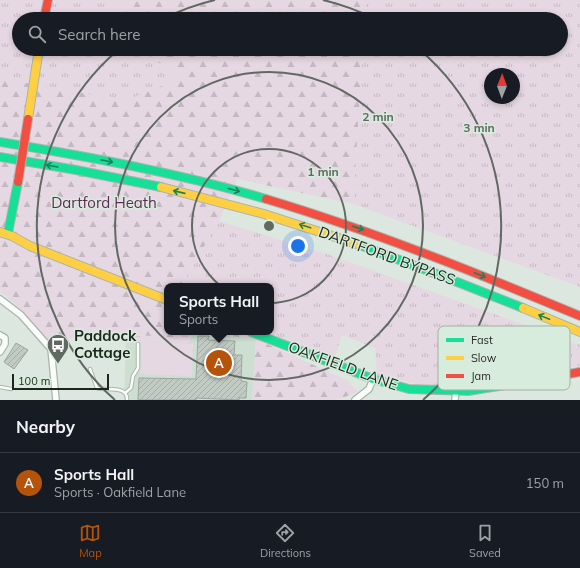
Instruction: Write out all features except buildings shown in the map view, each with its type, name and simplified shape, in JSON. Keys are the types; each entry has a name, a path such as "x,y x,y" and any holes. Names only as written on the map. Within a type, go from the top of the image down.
{"main road":[{"path":"45,12 48,0"},
{"path":"38,56 18,182 4,232 26,244 110,279 164,299"},
{"name":"DARTFORD BYPASS","path":"0,142 136,167 190,179 293,207 394,241 580,316"},
{"name":"DARTFORD BYPASS","path":"0,157 55,166 196,195 292,222 352,242 438,274 565,326"},
{"name":"DARTFORD BYPASS","path":"570,328 580,332"},
{"name":"OAKFIELD LANE","path":"259,335 373,379 409,389 435,391 468,390"},
{"name":"OAKFIELD LANE","path":"570,374 580,372"}],"street":[{"path":"0,299 20,315 51,349 56,400"},
{"path":"0,335 5,338 5,344 0,352"},
{"path":"355,400 370,388 373,379"},
{"path":"455,400 456,390"}],"lane":[{"path":"125,393 131,388 133,376 138,368 138,344"},
{"path":"90,369 97,388 120,390 128,396 127,400"},
{"path":"0,387 11,389"}],"shaded area":[{"path":"126,335 173,338 177,335 216,335 256,339 252,400 124,400"}],"green space":[{"path":"0,0 120,0 123,12 12,12 12,56 149,56 182,78 125,101 0,78"},
{"path":"120,0 366,0 365,12 123,12"},
{"path":"366,0 580,0 580,287 353,204 363,56 568,56 568,12 365,12"},
{"name":"Dartford Heath","path":"149,56 363,56 353,204 237,179 219,221 183,283 164,283 164,335 177,335 173,338 105,332 50,343 21,310 0,291 0,78 125,101 181,78"},
{"path":"219,221 330,255 527,326 438,326 438,385 423,385 377,376 375,348 342,335 335,356 362,369 361,370 266,335 274,335 274,283 183,283"},
{"path":"126,335 173,338 177,335 192,335 189,343 125,343"},
{"name":"Dartford Heath","path":"216,335 247,335 251,338"},
{"path":"256,339 347,380 358,392 337,400 252,400"},
{"path":"570,341 580,345 580,366 570,368"},
{"path":"141,342 193,344 192,376 140,374"}],"traffic: fast":[{"path":"0,142 167,173 266,199"},
{"path":"0,157 161,187"},
{"path":"8,233 18,182"},
{"path":"357,244 523,308"},
{"path":"259,335 373,379 409,389 438,390"},
{"path":"438,390 474,390"}],"traffic: slow":[{"path":"28,119 38,56"},
{"path":"161,187 264,214 357,244"},
{"path":"0,232 12,236 30,246 164,299"},
{"path":"523,308 566,326"},
{"path":"570,328 580,332"}],"traffic: jam":[{"path":"45,12 48,0"},
{"path":"18,182 28,119"},
{"path":"266,199 306,211 424,253 580,316"},
{"path":"570,374 580,372"}],"place":[{"name":"Sports Hall","path":"219,363"},
{"name":"Paddock Cottage","path":"58,364"}]}
